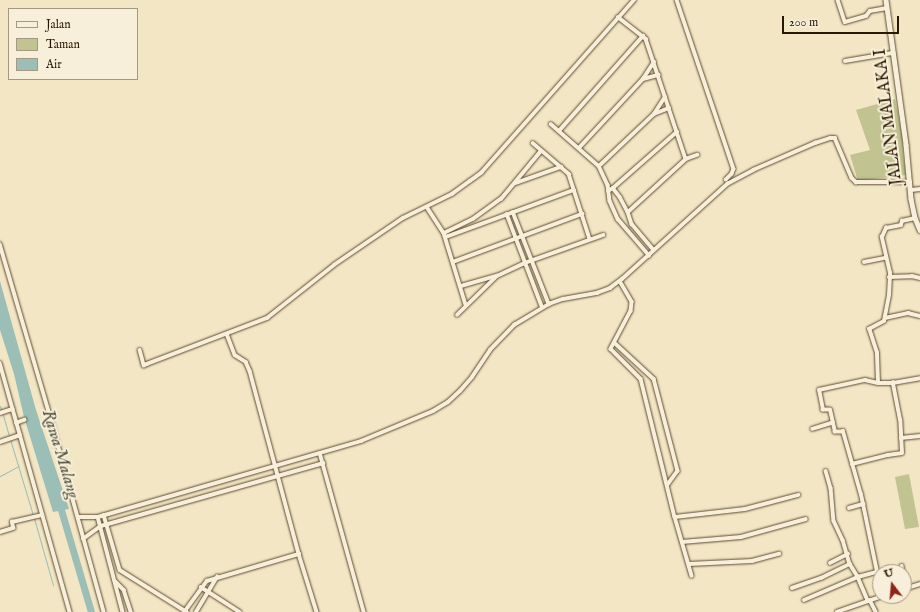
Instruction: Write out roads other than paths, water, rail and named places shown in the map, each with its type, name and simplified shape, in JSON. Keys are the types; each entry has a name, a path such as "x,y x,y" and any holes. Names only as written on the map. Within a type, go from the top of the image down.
{"street":[{"path":"140,350 144,365 267,318 334,265 404,218 452,194 481,173 634,0"},
{"path":"677,0 734,169 732,174 726,180"},
{"path":"838,0 845,22 866,16 870,11 887,8"},
{"name":"JALAN MALAKA I","path":"886,0 914,218 920,230"},
{"path":"618,17 643,36 654,62 686,159"},
{"path":"559,131 643,36"},
{"path":"846,61 894,53"},
{"path":"579,148 643,79 654,62"},
{"path":"643,79 658,75"},
{"path":"599,166 654,114 665,97"},
{"path":"654,114 669,108"},
{"path":"551,124 599,166 608,185 608,191 613,209 626,229 649,255"},
{"path":"608,191 677,132"},
{"path":"78,516 98,517 361,441 433,411 448,402 472,377 499,338 514,324 542,306 563,299 597,293 620,281 727,184 780,158 830,138 835,138 852,178 856,182 910,182"},
{"path":"533,143 560,168 569,174 590,239"},
{"path":"445,235 473,219 501,199 541,151"},
{"path":"628,212 686,159 697,155"},
{"path":"515,184 560,168"},
{"path":"608,185 613,188 628,212 632,224 654,250"},
{"path":"911,190 920,189"},
{"path":"445,235 574,190"},
{"path":"427,206 445,235 466,305"},
{"path":"513,212 549,304"},
{"path":"507,214 542,306"},
{"path":"453,262 582,214"},
{"path":"885,319 889,295 889,277 885,258 886,250 882,237 884,230 901,225 902,221 914,218"},
{"path":"626,229 632,224"},
{"path":"461,286 497,276 526,262 603,235"},
{"path":"0,244 104,612"},
{"path":"864,262 885,258"},
{"path":"457,315 497,276"},
{"path":"889,277 912,276 920,278"},
{"path":"620,281 632,302 631,311 611,349 641,379 675,517 692,576"},
{"path":"878,383 877,352 869,329 885,319 908,313 920,316"},
{"path":"227,334 235,355 246,362 250,371 299,554 317,612"},
{"path":"615,343 654,379 678,471 668,485"},
{"path":"0,363 70,612"},
{"path":"641,379 647,373"},
{"path":"804,600 858,577 877,572 863,504 843,432 835,432 830,410 824,410 819,390 865,380 878,383 893,383 920,378"},
{"path":"852,464 888,455 901,454 900,420 893,383"},
{"path":"2,412 12,409"},
{"path":"16,423 24,420"},
{"path":"813,429 833,424"},
{"path":"0,442 20,435"},
{"path":"901,438 920,436"},
{"path":"319,453 364,612"},
{"path":"83,539 101,526 107,524 322,463"},
{"path":"826,471 831,488 834,521 848,554 850,564 876,612"},
{"path":"675,517 745,509 798,495"},
{"path":"849,508 863,504"},
{"path":"0,532 13,528 12,522 42,515"},
{"path":"104,515 120,570 186,612 207,581 218,576 299,554"},
{"path":"98,517 123,612"},
{"path":"682,542 741,537 806,519"},
{"path":"689,564 752,561 779,554"},
{"path":"830,563 848,554"},
{"path":"792,588 850,564"},
{"path":"196,612 218,576"},
{"path":"115,581 124,590 131,612"},
{"path":"201,588 240,612"},
{"path":"837,612 872,600"}],"water":[{"path":"0,281 36,410 69,509 53,512 24,417 14,374 0,330"}],"waterway":[{"path":"0,406 2,412"},
{"path":"3,415 9,436"},
{"path":"10,439 33,515"},
{"path":"0,476 19,466"},
{"name":"Rawa Malang","path":"59,503 91,612"},
{"path":"34,518 53,585"}]}
